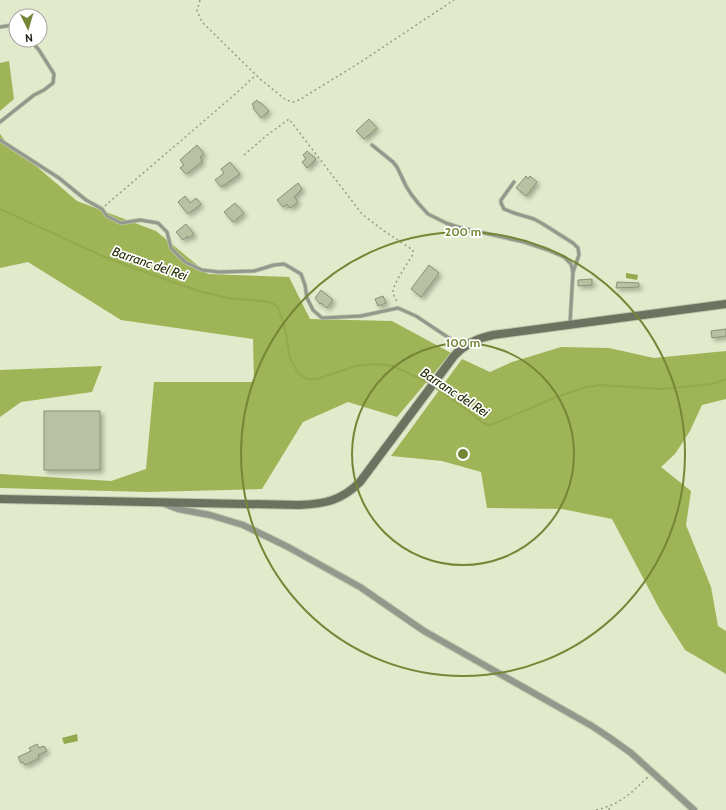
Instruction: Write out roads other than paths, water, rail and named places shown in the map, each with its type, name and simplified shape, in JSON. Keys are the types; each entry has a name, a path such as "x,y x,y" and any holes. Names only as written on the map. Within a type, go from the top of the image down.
{"main road":[{"path":"0,498 298,505 318,504 331,501 349,492 360,482 456,354 474,340 487,336 726,304"}],"street":[{"path":"159,502 178,509 210,515 243,525 288,547 360,587 424,631 592,726 631,753 694,810"}],"lane":[{"path":"0,122 53,82 54,74 37,48"},
{"path":"0,140 59,178 86,200 102,209 106,216 122,223 140,220 158,223 167,232 171,248 185,262 202,270 219,272 254,271 274,265 284,264 300,274 305,285 307,298 313,310 322,318 361,316 398,308 416,316 449,338 456,354"},
{"path":"372,145 393,162 411,194 428,214 458,227 524,242 564,257 571,264 573,272 570,325"},
{"path":"514,182 503,197 501,203 504,209 534,219 573,243 579,251 578,260 573,272"}],"waterway":[{"name":"Barranc del Rei","path":"0,209 107,258 167,280 202,292 228,298 272,303 277,306 285,328 290,358 298,373 307,379 317,379 356,366 376,364 393,366 430,384"},
{"name":"Barranc del Rei","path":"434,387 465,408 483,423 491,425 554,398 586,387 600,385 662,389 712,384 726,379"}]}
